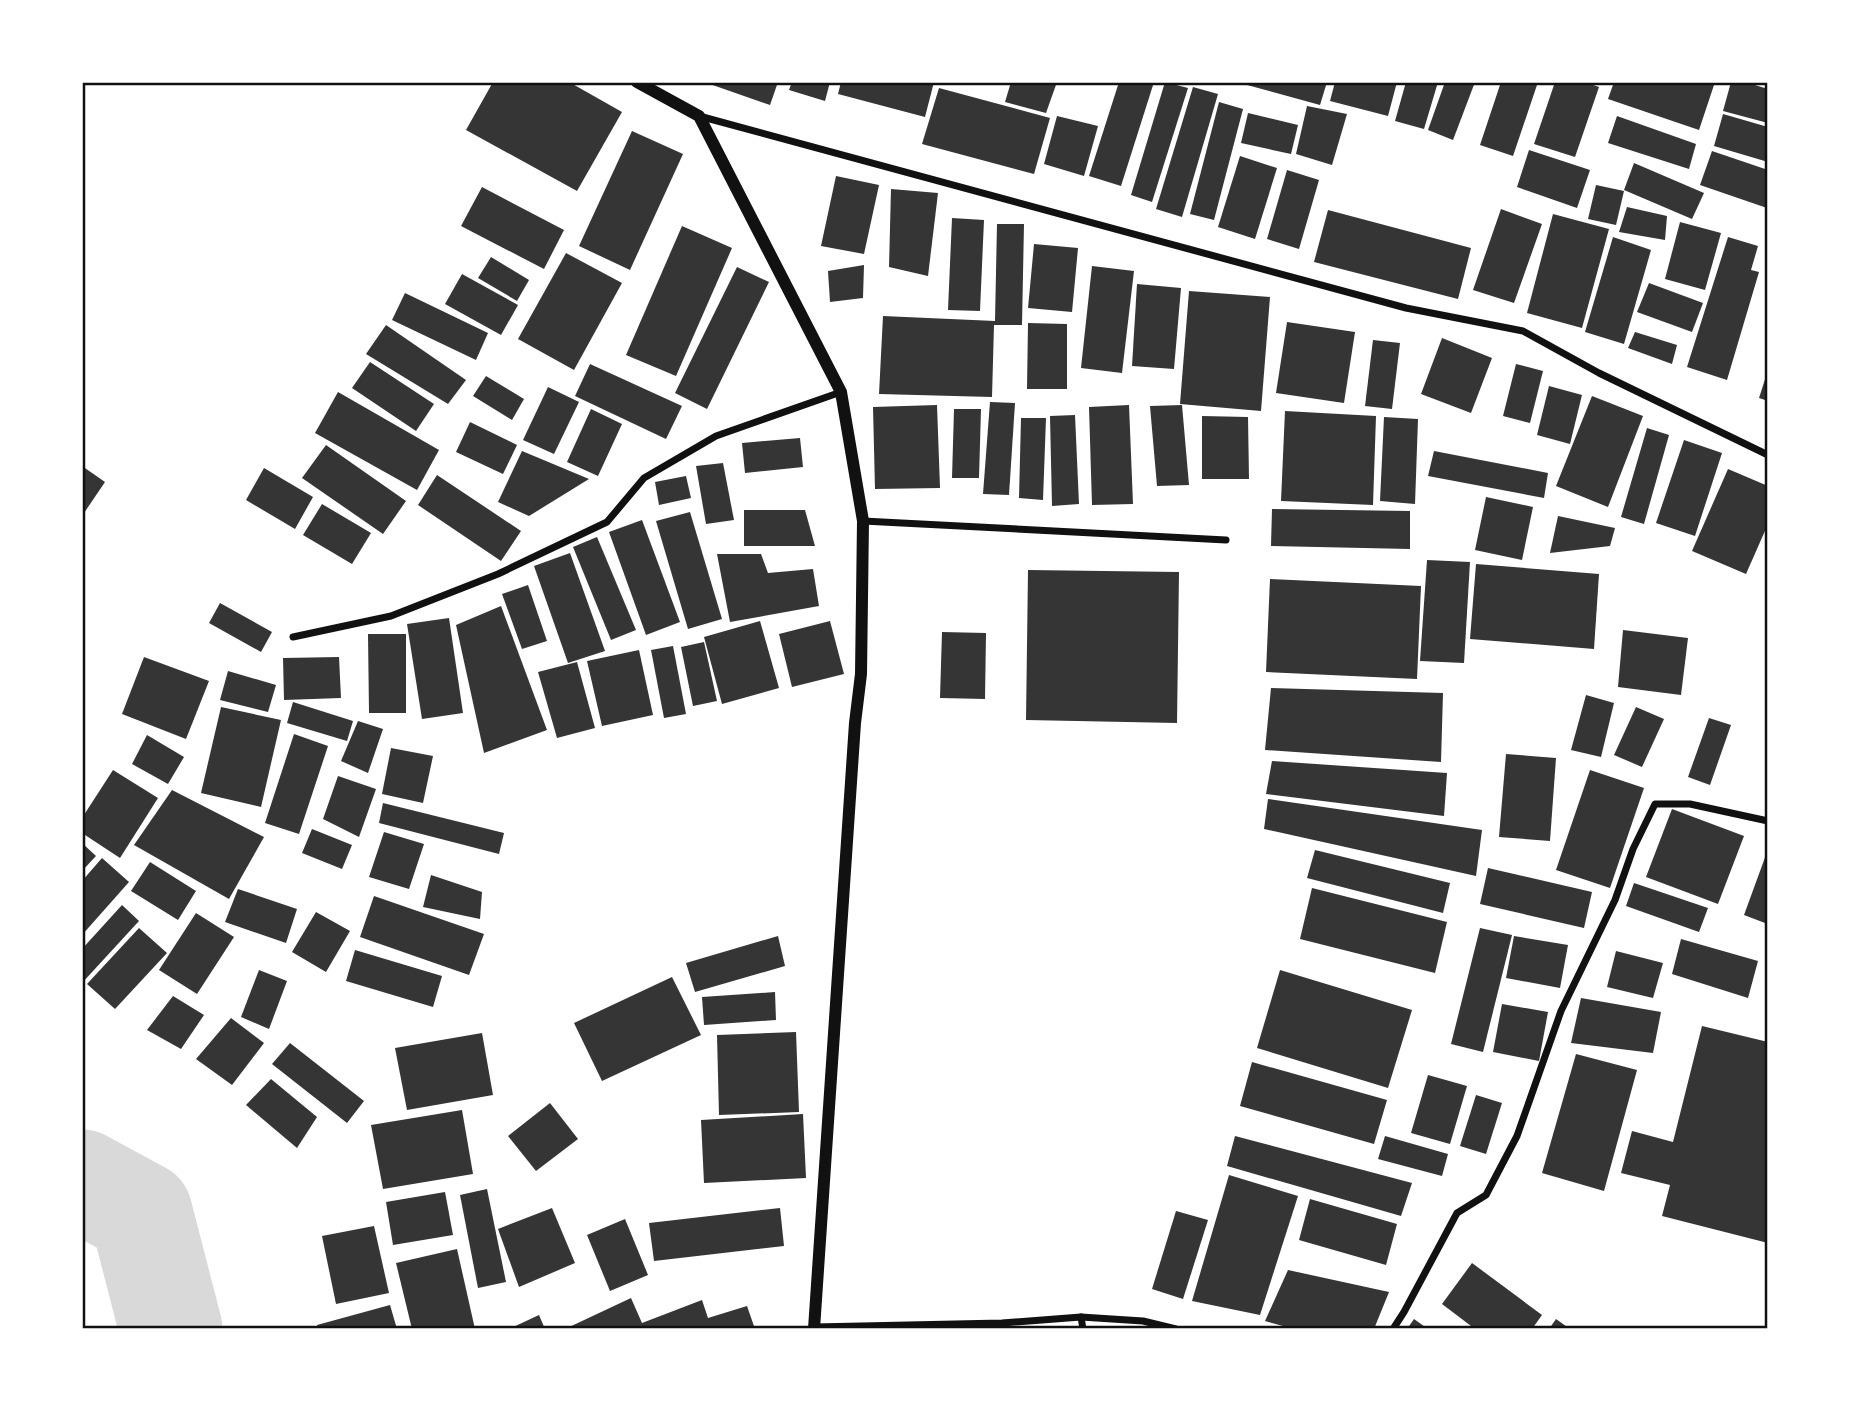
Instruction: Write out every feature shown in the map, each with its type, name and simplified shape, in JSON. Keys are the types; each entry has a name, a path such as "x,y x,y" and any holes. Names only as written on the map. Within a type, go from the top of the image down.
{"street":[{"path":"637,82 699,116 1406,308 1522,331 1599,373 1768,455"},
{"path":"699,116 841,393 863,521 861,674 854,737 814,1328 1002,1323 1082,1317 1143,1321 1176,1329"},
{"path":"293,636 391,616 498,573 607,522 644,478 716,436 841,393"},
{"path":"863,521 1226,540"},
{"path":"1394,1329 1457,1213 1486,1195 1517,1136 1561,1011 1615,900 1633,849 1655,804 1690,804 1768,821"},
{"path":"1082,1317 1083,1329"}],"building":[{"path":"493,82 569,82 622,112 577,191 466,130"},
{"path":"704,82 778,82 770,105"},
{"path":"792,82 830,82 825,101 789,90"},
{"path":"841,82 934,82 925,117 838,94"},
{"path":"1011,82 1057,82 1046,113 1005,102"},
{"path":"1119,82 1154,82 1121,186 1089,176"},
{"path":"1165,82 1188,88 1152,202 1131,195"},
{"path":"1248,82 1327,82 1320,105 1247,85"},
{"path":"1335,82 1397,82 1388,116 1330,101"},
{"path":"1406,82 1438,82 1424,129 1395,121"},
{"path":"1445,82 1475,82 1453,140 1428,130"},
{"path":"1501,82 1538,82 1513,156 1480,145"},
{"path":"1555,82 1585,82 1599,87 1575,157 1534,144"},
{"path":"1614,82 1715,82 1699,130 1608,99"},
{"path":"1731,82 1745,82 1768,89 1768,123 1723,111"},
{"path":"1193,87 1218,94 1182,217 1156,209"},
{"path":"939,88 1050,118 1034,174 922,144"},
{"path":"1219,102 1243,109 1214,220 1190,214"},
{"path":"1307,106 1347,114 1332,165 1296,154"},
{"path":"1248,113 1298,125 1291,154 1241,143"},
{"path":"1723,114 1768,127 1768,162 1714,146"},
{"path":"1057,116 1098,126 1084,176 1044,164"},
{"path":"1617,116 1696,144 1689,169 1608,143"},
{"path":"632,131 683,154 630,270 579,246"},
{"path":"1529,150 1590,170 1577,208 1517,187"},
{"path":"1712,151 1768,170 1767,208 1700,185"},
{"path":"1240,156 1277,168 1255,239 1218,227"},
{"path":"1634,163 1704,193 1692,219 1624,190"},
{"path":"1287,170 1319,180 1299,249 1267,239"},
{"path":"836,176 879,185 864,254 821,246"},
{"path":"1596,185 1624,191 1616,225 1588,219"},
{"path":"482,187 564,230 544,269 461,226"},
{"path":"891,189 938,193 928,276 889,267"},
{"path":"1627,207 1667,216 1665,240 1619,232"},
{"path":"1501,209 1542,224 1514,303 1473,290"},
{"path":"1328,210 1471,248 1458,299 1314,262"},
{"path":"1553,214 1609,229 1582,328 1527,313"},
{"path":"952,218 984,220 980,311 948,310"},
{"path":"1680,222 1721,233 1705,290 1665,279"},
{"path":"997,224 1024,224 1022,325 994,325 992,397 879,394 883,316 995,321"},
{"path":"682,226 732,248 676,376 626,355"},
{"path":"1613,237 1651,250 1624,344 1585,332"},
{"path":"1728,237 1758,246 1751,270 1759,272 1727,380 1687,367"},
{"path":"1034,244 1078,248 1072,312 1028,308"},
{"path":"566,253 622,283 574,370 518,339"},
{"path":"491,257 529,280 517,301 478,278"},
{"path":"864,265 863,298 830,302 828,271"},
{"path":"1092,266 1134,271 1122,373 1081,368"},
{"path":"737,267 769,282 707,409 675,393"},
{"path":"462,274 518,305 501,335 445,304"},
{"path":"1649,283 1703,303 1692,332 1637,312"},
{"path":"1137,284 1181,288 1174,369 1132,366"},
{"path":"1189,291 1270,297 1261,411 1180,404"},
{"path":"405,293 488,333 476,360 392,320"},
{"path":"1287,322 1355,332 1344,403 1276,393"},
{"path":"1028,323 1067,324 1067,389 1027,389"},
{"path":"386,325 466,380 448,404 366,354"},
{"path":"1635,332 1677,345 1672,364 1628,348"},
{"path":"1442,338 1492,358 1471,413 1421,394"},
{"path":"1373,340 1400,343 1392,409 1365,406"},
{"path":"370,362 434,404 416,431 352,388"},
{"path":"590,364 682,406 666,439 575,396"},
{"path":"1516,364 1543,371 1530,423 1503,416"},
{"path":"1768,373 1768,401 1759,398"},
{"path":"486,376 524,399 512,420 473,396"},
{"path":"1549,386 1582,395 1570,444 1537,435"},
{"path":"548,387 579,402 554,454 523,440"},
{"path":"338,392 439,450 417,490 315,433"},
{"path":"1592,396 1643,416 1608,507 1556,486"},
{"path":"990,402 1015,403 1009,495 983,494"},
{"path":"937,405 940,488 875,489 873,407"},
{"path":"1129,405 1133,504 1092,505 1089,407"},
{"path":"1182,405 1189,485 1157,486 1150,406"},
{"path":"591,409 622,424 598,476 567,462"},
{"path":"954,409 981,409 979,478 952,478"},
{"path":"1285,411 1376,416 1373,505 1281,501"},
{"path":"1075,415 1079,504 1052,506 1050,416"},
{"path":"1202,416 1248,417 1249,479 1202,479"},
{"path":"1384,417 1418,419 1415,504 1380,501"},
{"path":"1021,418 1046,418 1043,500 1019,498"},
{"path":"470,422 517,445 503,474 456,452"},
{"path":"1647,428 1669,435 1644,524 1621,517"},
{"path":"800,438 803,467 745,473 742,443"},
{"path":"1684,440 1722,453 1695,536 1656,523"},
{"path":"326,445 406,501 383,534 302,478"},
{"path":"522,451 589,479 529,516 498,502"},
{"path":"1434,451 1548,473 1544,498 1428,476"},
{"path":"723,463 734,520 706,524 696,466"},
{"path":"82,466 105,482 82,516"},
{"path":"264,468 313,497 295,529 246,500"},
{"path":"1728,469 1768,486 1768,524 1746,574 1692,551"},
{"path":"437,475 521,531 501,561 418,505"},
{"path":"686,476 691,498 659,505 655,482"},
{"path":"1486,497 1533,507 1522,560 1475,550"},
{"path":"322,504 371,533 352,564 303,535"},
{"path":"1272,509 1410,511 1410,549 1271,546"},
{"path":"744,510 805,510 815,546 744,546"},
{"path":"690,512 722,619 688,629 656,521"},
{"path":"1558,516 1615,528 1610,546 1550,553"},
{"path":"642,520 680,622 646,635 609,532"},
{"path":"597,537 636,630 611,640 573,547"},
{"path":"570,553 605,651 568,663 534,566"},
{"path":"717,554 761,554 768,573 813,569 819,606 730,622"},
{"path":"1427,560 1470,562 1464,663 1420,661"},
{"path":"1476,564 1599,574 1594,649 1470,639"},
{"path":"1028,570 1179,572 1177,723 1026,720"},
{"path":"1270,579 1421,586 1417,679 1266,672"},
{"path":"528,585 547,641 522,649 502,594"},
{"path":"220,603 272,632 261,652 209,623"},
{"path":"501,606 547,730 484,753 456,625"},
{"path":"449,618 463,713 422,719 407,624"},
{"path":"760,621 779,688 722,704 704,637"},
{"path":"830,621 844,674 792,687 779,634"},
{"path":"1623,630 1688,638 1681,695 1618,687"},
{"path":"942,632 986,633 985,699 940,698"},
{"path":"368,634 406,634 406,713 369,713"},
{"path":"704,642 717,701 693,706 681,647"},
{"path":"673,646 686,714 664,718 651,650"},
{"path":"639,650 653,715 602,726 587,661"},
{"path":"144,657 209,681 186,739 122,714"},
{"path":"339,657 341,698 284,700 283,658"},
{"path":"577,662 595,728 557,738 538,672"},
{"path":"228,671 276,685 268,712 220,700"},
{"path":"1271,688 1443,693 1441,762 1265,750"},
{"path":"1586,695 1614,703 1601,757 1571,750"},
{"path":"293,702 353,721 347,741 287,723"},
{"path":"221,707 281,720 261,807 201,793"},
{"path":"1636,707 1664,719 1642,767 1614,755"},
{"path":"1709,718 1731,725 1710,785 1688,777"},
{"path":"358,721 383,729 368,773 341,761"},
{"path":"294,734 328,746 299,834 265,823"},
{"path":"147,735 184,757 168,784 132,764"},
{"path":"391,748 433,756 423,803 382,794"},
{"path":"1506,754 1556,758 1550,841 1499,837"},
{"path":"1272,761 1447,773 1444,816 1266,794"},
{"path":"113,770 158,798 120,858 82,833 82,818"},
{"path":"1590,770 1644,788 1610,888 1556,870"},
{"path":"338,776 376,789 359,837 323,819"},
{"path":"172,790 264,837 229,899 134,845"},
{"path":"1268,799 1482,830 1476,876 1264,829"},
{"path":"383,803 504,833 499,854 379,823"},
{"path":"1672,809 1744,836 1718,904 1646,877"},
{"path":"312,829 352,845 342,869 302,853"},
{"path":"384,832 424,844 409,889 369,877"},
{"path":"82,843 96,856 82,871"},
{"path":"1315,850 1450,883 1443,913 1307,878"},
{"path":"1767,852 1768,915 1765,923 1744,915"},
{"path":"102,858 129,882 82,935 82,881"},
{"path":"150,862 196,891 178,920 131,891"},
{"path":"1488,868 1592,892 1584,928 1480,904"},
{"path":"431,875 482,892 480,919 423,907"},
{"path":"1634,883 1708,908 1699,932 1626,906"},
{"path":"1312,888 1447,922 1435,973 1300,939"},
{"path":"238,889 297,909 286,943 225,922"},
{"path":"374,896 484,934 469,975 360,937"},
{"path":"122,905 139,921 82,983 82,949"},
{"path":"316,912 350,931 326,972 292,952"},
{"path":"196,913 234,937 197,994 159,970"},
{"path":"139,928 167,953 115,1009 87,984"},
{"path":"1480,928 1512,935 1483,1052 1451,1044"},
{"path":"778,936 785,966 695,992 686,963"},
{"path":"1514,936 1568,945 1560,988 1506,978"},
{"path":"1681,939 1758,961 1748,998 1672,974"},
{"path":"355,950 442,976 433,1007 346,981"},
{"path":"1616,951 1663,963 1653,998 1607,987"},
{"path":"259,970 287,981 269,1029 241,1017"},
{"path":"1280,970 1412,1010 1388,1088 1257,1048"},
{"path":"672,977 701,1035 602,1081 574,1023"},
{"path":"775,992 776,1020 704,1025 702,997"},
{"path":"173,996 204,1015 181,1049 147,1030"},
{"path":"1581,998 1661,1012 1653,1053 1571,1043"},
{"path":"1502,1004 1548,1012 1539,1061 1493,1052"},
{"path":"231,1018 264,1043 232,1085 196,1059"},
{"path":"1702,1026 1768,1042 1768,1243 1662,1216 1670,1185 1621,1173 1632,1131 1673,1142"},
{"path":"796,1032 799,1112 719,1115 717,1035"},
{"path":"482,1033 493,1095 407,1110 395,1048"},
{"path":"290,1043 364,1101 347,1123 272,1064"},
{"path":"1576,1054 1637,1070 1604,1191 1542,1173"},
{"path":"1252,1062 1387,1100 1374,1144 1240,1106"},
{"path":"1428,1075 1467,1086 1450,1144 1411,1133"},
{"path":"271,1079 317,1117 297,1148 246,1105"},
{"path":"1476,1095 1502,1103 1486,1154 1460,1146"},
{"path":"550,1103 578,1139 536,1171 508,1136"},
{"path":"462,1110 473,1174 383,1189 371,1125"},
{"path":"803,1114 806,1178 704,1183 701,1120"},
{"path":"1235,1136 1412,1183 1401,1216 1227,1166"},
{"path":"1385,1136 1448,1154 1442,1176 1378,1159"},
{"path":"1229,1175 1298,1196 1260,1315 1192,1301"},
{"path":"487,1189 506,1282 478,1288 460,1195"},
{"path":"445,1192 453,1235 393,1245 386,1202"},
{"path":"1310,1199 1397,1224 1386,1265 1299,1240"},
{"path":"552,1208 575,1263 519,1287 498,1229"},
{"path":"780,1208 784,1246 654,1261 649,1223"},
{"path":"1176,1211 1208,1220 1183,1299 1152,1289"},
{"path":"625,1219 648,1275 610,1291 587,1235"},
{"path":"374,1226 389,1293 336,1304 322,1236"},
{"path":"457,1249 475,1329 412,1329 396,1263"},
{"path":"1472,1263 1542,1315 1532,1329 1475,1329 1442,1304"},
{"path":"1288,1270 1389,1292 1374,1329 1294,1329 1265,1321"},
{"path":"631,1298 642,1323 702,1300 708,1318 747,1306 755,1329 565,1329"},
{"path":"390,1305 397,1329 318,1329 317,1325"},
{"path":"539,1315 545,1329 509,1329"},
{"path":"1414,1319 1428,1329 1407,1329"},
{"path":"1556,1319 1570,1329 1549,1329"}],"waterway":[{"path":"82,1181 141,1213 171,1329"}]}
